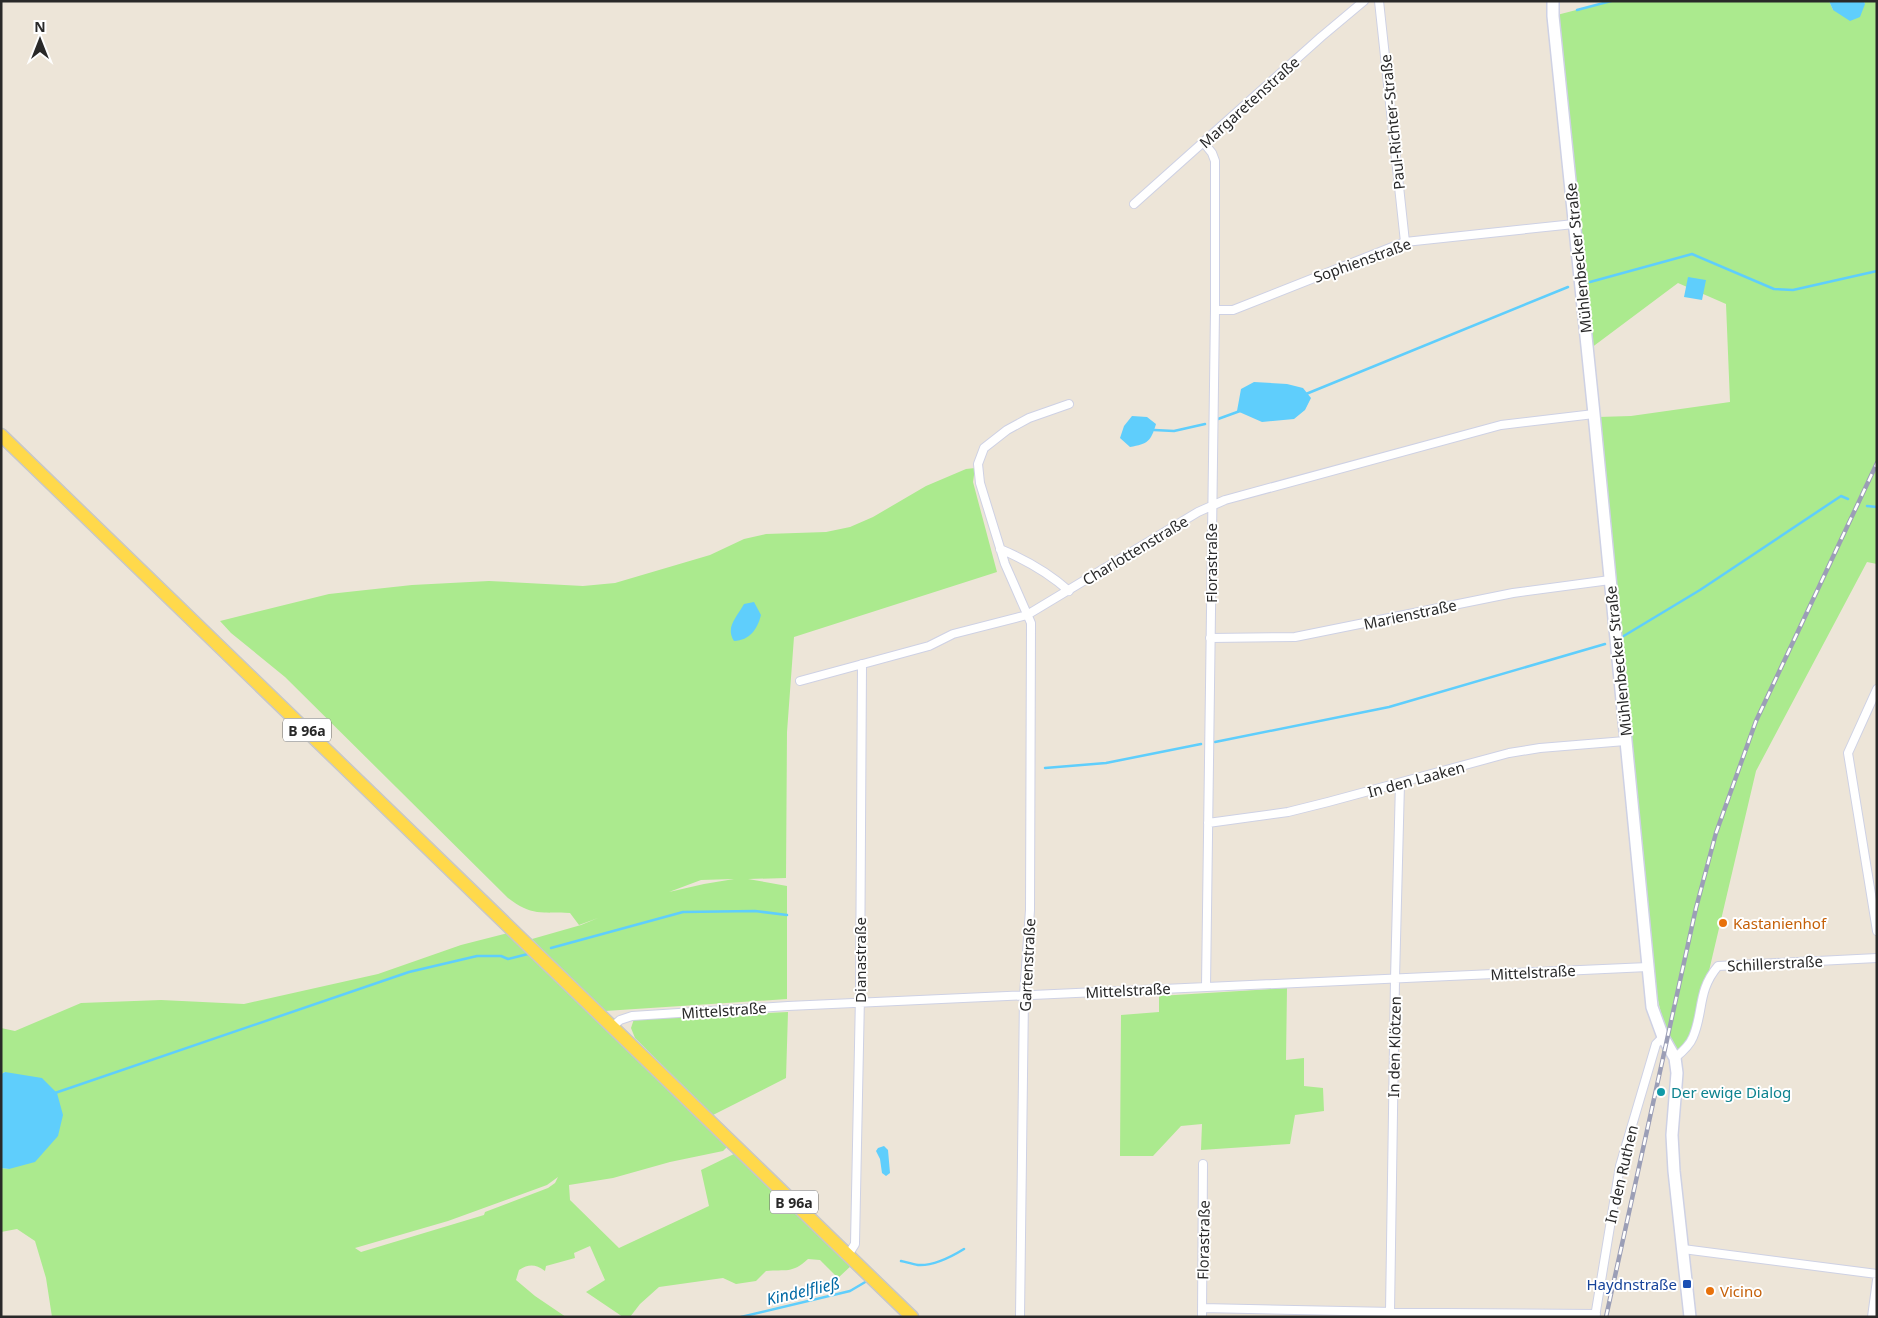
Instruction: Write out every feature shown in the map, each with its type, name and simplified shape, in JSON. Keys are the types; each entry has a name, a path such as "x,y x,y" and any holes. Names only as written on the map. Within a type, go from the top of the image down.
{"main road":[{"name":"Mühlenbecker Straße","path":"1553,1 1652,1007 1663,1037 1675,1058 1677,1073 1672,1135 1674,1171 1690,1317"},
{"name":"B 96a","path":"1,435 912,1317"}],"street":[{"name":"Margaretenstraße","path":"1134,204 1364,1"},
{"name":"Paul-Richter-Straße","path":"1379,1 1405,242"},
{"name":"Florastraße","path":"1204,143 1212,153 1215,162 1215,310 1206,987"},
{"name":"Sophienstraße","path":"1215,310 1233,310 1405,242 1574,224"},
{"name":"Gartenstraße","path":"1020,1317 1024,995 1030,910 1031,623 1000,549 980,483 978,464 979,457 984,448 1007,430 1029,418 1068,404"},
{"name":"Charlottenstraße","path":"800,681 929,646 953,634 1028,615 1211,505 1351,464 1501,425 1594,414"},
{"path":"1000,549 1040,569 1058,580 1069,591"},
{"name":"Marienstraße","path":"1210,638 1295,637 1513,593 1610,580"},
{"name":"Dianastraße","path":"848,1255 856,1244 860,1004 862,664"},
{"path":"1877,689 1848,753 1877,931"},
{"name":"In den Laaken","path":"1208,823 1288,812 1509,753 1540,748 1625,740"},
{"name":"In den Klötzen","path":"1390,1312 1400,783"},
{"name":"Schillerstraße","path":"1675,1058 1693,1038 1709,976 1718,966 1877,958"},
{"name":"Mittelstraße","path":"612,1027 620,1020 632,1016 788,1006 1648,967"},
{"name":"In den Ruthen","path":"1595,1315 1620,1166 1656,1044 1663,1037"},
{"name":"Florastraße","path":"1202,1313 1203,1164"},
{"path":"1683,1249 1877,1274"},
{"path":"1872,1317 1877,1280"},
{"path":"1202,1313 1390,1312 1595,1315"}],"green space":[{"path":"1611,1 1829,1 1833,10 1865,4 1864,1 1877,1 1877,564 1867,562 1756,771 1693,1039 1679,1055 1662,1052 1665,1030 1657,996 1653,953 1644,934 1598,417 1631,416 1730,402 1726,304 1678,283 1587,351 1553,16"},
{"path":"975,468 973,482 997,572 794,637 787,732 786,878 748,879 787,886 787,999 605,1011 532,939 581,925 598,918 579,925 570,913 537,912 523,908 508,898 285,677 231,633 220,621 329,594 412,585 489,581 583,586 615,583 710,555 744,539 766,534 826,532 850,527 873,517 926,486 966,469","holes":["734,879 669,892 701,880"]},
{"path":"508,933 728,1146 723,1151 670,1162 613,1178 569,1185 570,1200 619,1248 709,1206 701,1170 736,1153 853,1264 838,1278 820,1260 808,1259 793,1269 766,1271 756,1281 736,1284 723,1278 659,1287 640,1304 630,1317 623,1317 586,1292 605,1280 590,1246 574,1253 575,1258 546,1266 545,1271 532,1266 519,1270 516,1280 535,1296 566,1317 52,1317 46,1278 35,1241 17,1229 1,1232 1,1168 9,1169 5,1072 1,1074 1,1028 15,1031 81,1003 161,1000 244,1004 378,974 461,945","holes":["558,1177 555,1183 548,1188 485,1212 484,1215 361,1252 355,1248 448,1221 547,1185"]},
{"path":"1287,988 1286,1060 1304,1058 1304,1086 1323,1088 1324,1111 1295,1115 1290,1144 1201,1150 1202,1124 1181,1126 1153,1156 1120,1156 1121,1015 1159,1012 1159,996"},
{"path":"788,1012 786,1078 713,1115 635,1038 631,1028 634,1019"}],"water":[{"path":"1829,1 1864,1 1865,4 1860,17 1850,21 1833,10"},
{"path":"1688,277 1706,280 1702,300 1684,297"},
{"path":"1254,382 1287,384 1303,388 1311,398 1305,410 1294,419 1262,422 1237,411 1241,389"},
{"path":"1132,416 1147,417 1156,424 1148,441 1141,445 1130,447 1120,438 1124,426"},
{"path":"754,602 761,615 757,625 749,636 734,641 731,631 733,622 744,604"},
{"path":"5,1072 42,1078 57,1093 63,1115 58,1136 35,1162 9,1169 1,1168 1,1074"},
{"path":"884,1146 888,1150 890,1173 886,1176 882,1173 880,1159 876,1151"}],"waterway":[{"path":"1577,10 1611,1"},
{"path":"1590,282 1692,254 1774,289 1793,290 1877,271"},
{"path":"1306,394 1568,287"},
{"path":"1218,419 1240,411"},
{"path":"1154,430 1174,431 1205,424"},
{"path":"1622,637 1700,590 1841,496 1848,499"},
{"path":"1867,506 1877,507"},
{"path":"1215,742 1389,707 1605,644"},
{"path":"1045,768 1106,763 1201,744"},
{"path":"551,948 683,912 755,911 787,915"},
{"path":"55,1093 409,972 477,956 501,956 508,959 528,954"},
{"name":"Kindelfließ","path":"901,1261 918,1265 930,1264 948,1258 964,1249"},
{"name":"Kindelfließ","path":"741,1317 850,1291 867,1281"}],"railway":[{"path":"1606,1317 1696,908 1716,833 1756,721 1877,463"}],"place":[{"name":"Kastanienhof","path":"1723,923"},
{"name":"Der ewige Dialog","path":"1661,1092"},
{"name":"Haydnstraße","path":"1687,1284"},
{"name":"Vicino","path":"1710,1291"}]}
